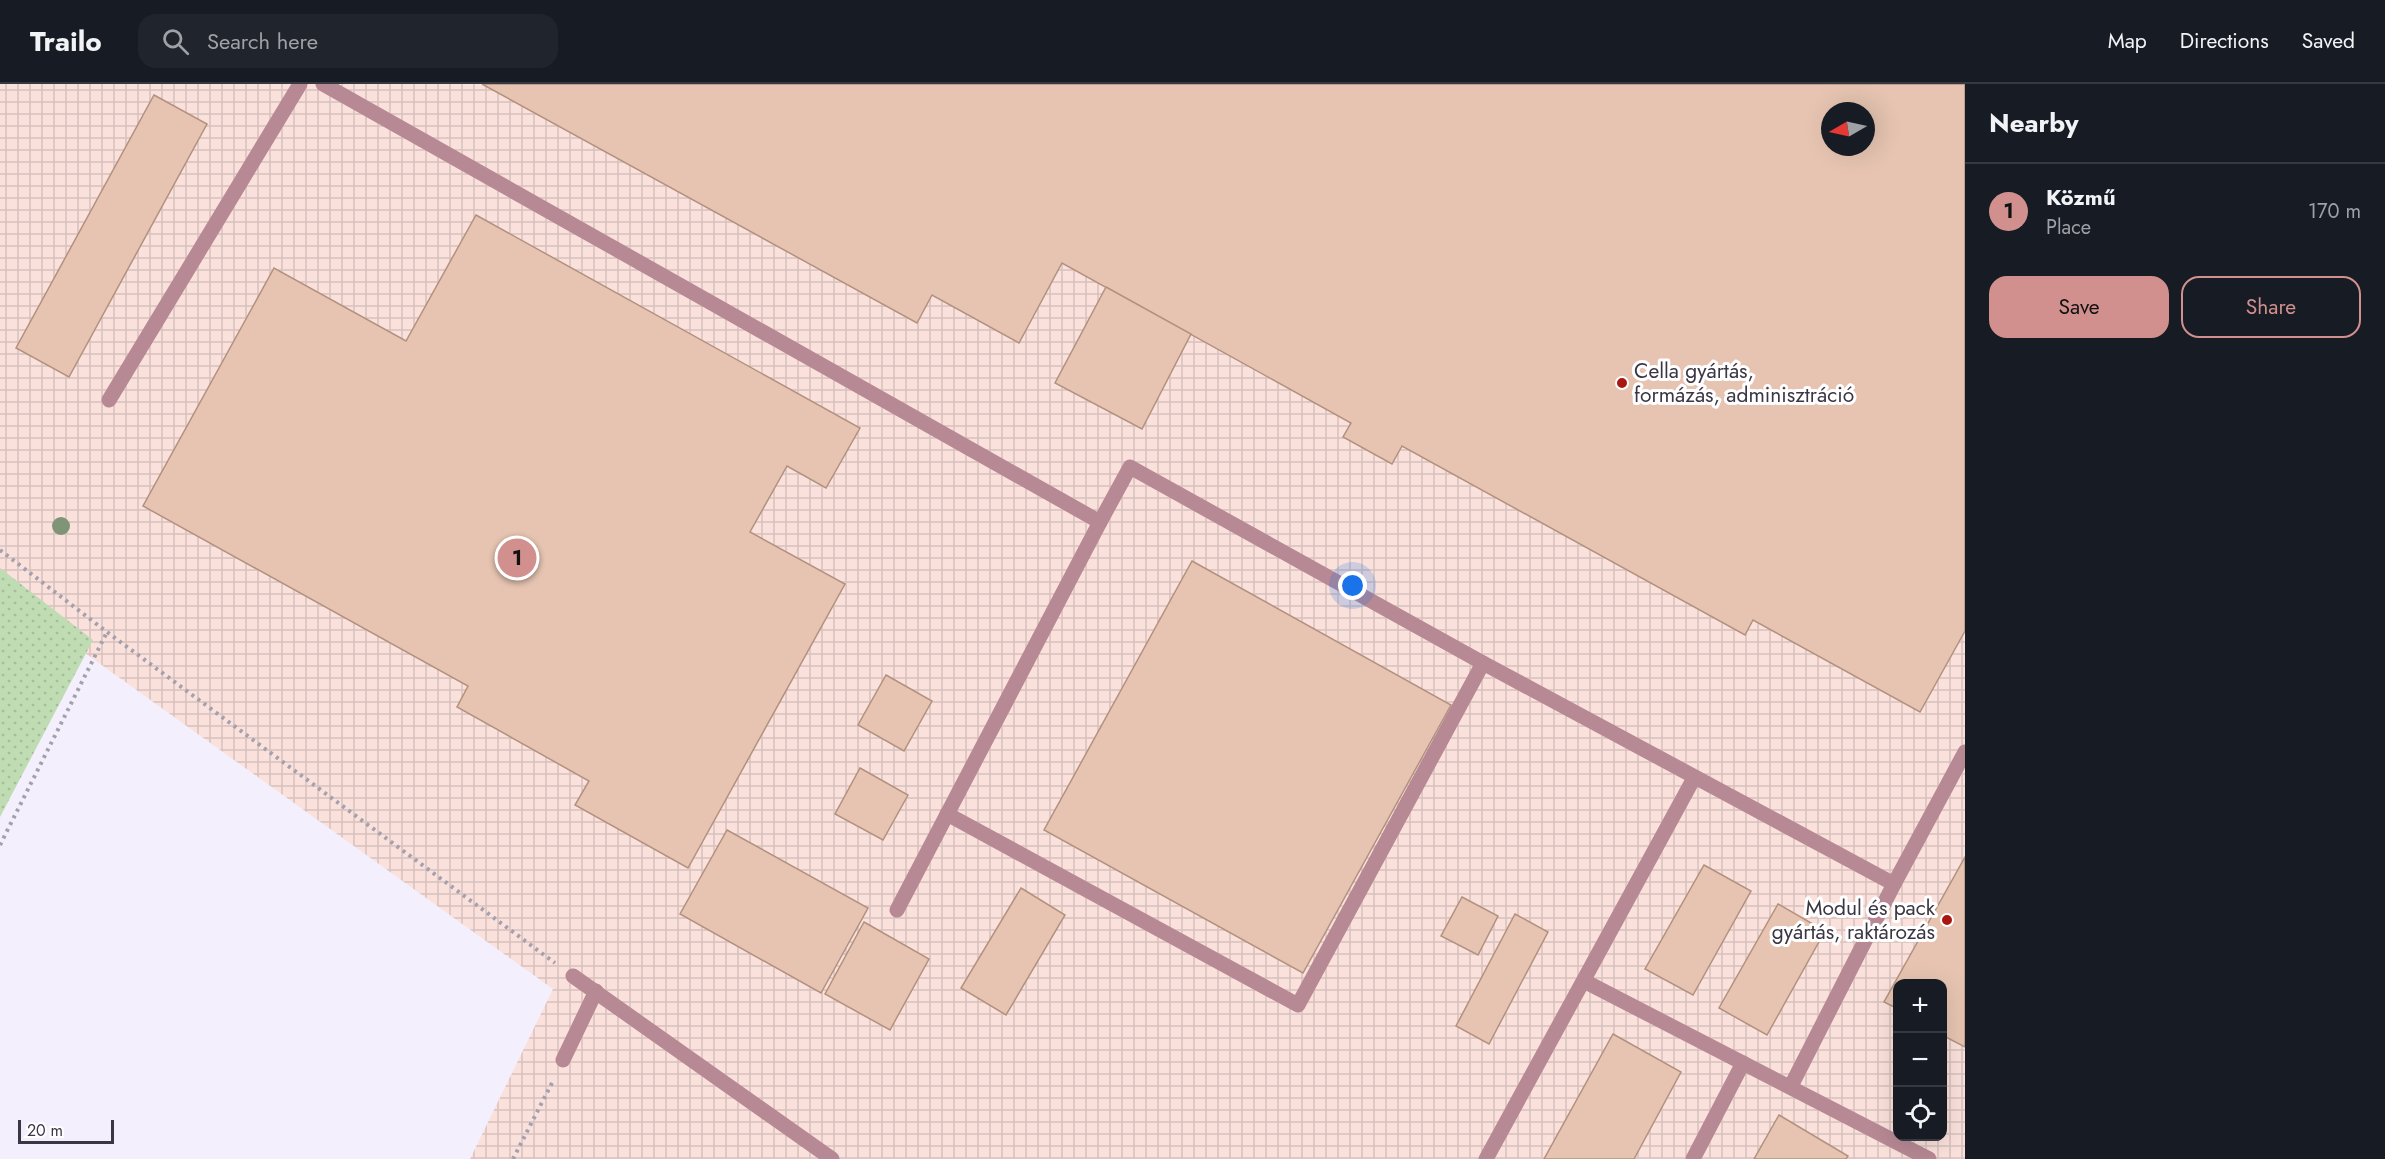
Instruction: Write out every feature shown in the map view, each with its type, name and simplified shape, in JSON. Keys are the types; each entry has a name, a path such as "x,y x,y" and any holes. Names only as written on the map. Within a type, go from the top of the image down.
{"street":[{"path":"109,400 300,84"},
{"path":"323,84 1100,522"},
{"path":"897,910 1130,467 1483,663 1894,884"},
{"path":"947,814 1298,1005 1483,663"},
{"path":"1791,1086 1894,884 1965,752"},
{"path":"1486,1159 1694,778"},
{"path":"573,976 832,1159"},
{"path":"1584,981 1929,1159"},
{"path":"563,1060 596,991"},
{"path":"1693,1159 1743,1063"}],"path":[{"path":"0,550 107,632 573,976"},
{"path":"0,845 107,632"},
{"path":"513,1159 563,1060"}],"shaded area":[{"path":"0,84 1965,84 1965,1159 470,1159 553,989 0,592"}],"green space":[{"path":"0,568 93,640 0,817"}],"building":[{"name":"Cella gyártás, formázás, adminisztráció","path":"482,84 1965,84 1965,631 1920,712 1753,620 1745,635 1402,446 1392,464 1343,437 1351,423 1062,263 1019,343 932,295 917,323"},
{"path":"154,95 207,124 69,377 16,348"},
{"path":"476,215 860,428 826,488 787,466 750,532 845,584 688,868 575,805 589,781 457,707 468,686 143,506 274,268 406,341"},
{"path":"1106,287 1191,334 1142,429 1055,383"},
{"path":"1192,561 1451,705 1303,973 1044,830"},
{"path":"886,675 932,701 904,751 858,725"},
{"path":"860,768 908,795 883,840 835,814"},
{"path":"727,830 868,908 821,993 680,914"},
{"name":"Modul és pack gyártás, raktározás","path":"1965,857 1965,1047 1947,1038 1947,979 1897,979"},
{"path":"1704,865 1751,891 1693,995 1645,969"},
{"path":"1021,888 1065,915 1006,1015 961,988"},
{"path":"1462,897 1498,916 1478,955 1441,936"},
{"path":"1778,904 1825,931 1767,1035 1719,1008"},
{"path":"1515,914 1548,932 1489,1044 1456,1026"},
{"path":"864,922 929,959 890,1030 825,994"},
{"name":"Modul és pack gyártás, raktározás","path":"1893,986 1893,1006 1884,1002"},
{"path":"1613,1034 1681,1072 1634,1159 1544,1159"},
{"path":"1779,1115 1848,1156 1846,1159 1754,1159"}],"place":[{"name":"Cella gyártás, formázás, adminisztráció","path":"1622,383"},
{"name":"Közmű","path":"517,558"},
{"name":"Modul és pack gyártás, raktározás","path":"1947,920"}]}
